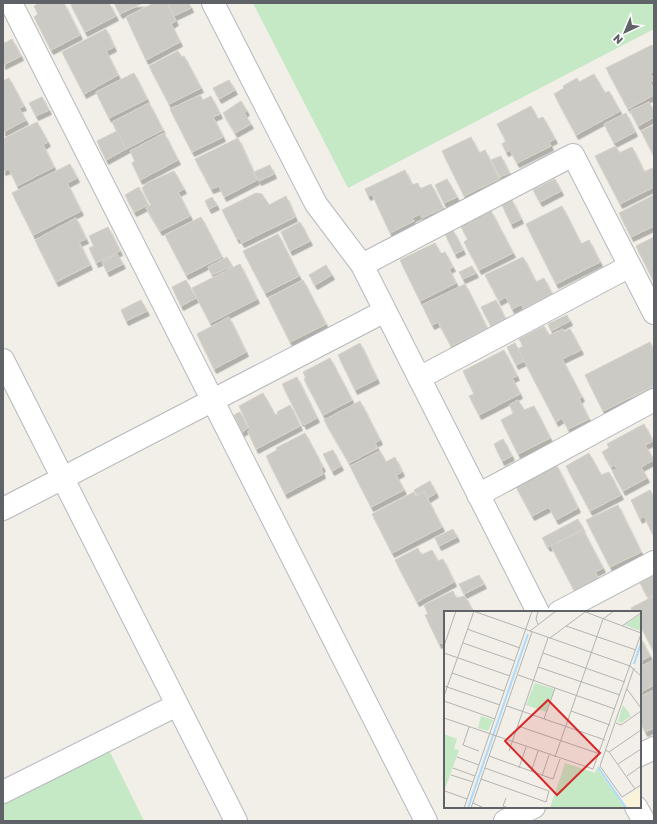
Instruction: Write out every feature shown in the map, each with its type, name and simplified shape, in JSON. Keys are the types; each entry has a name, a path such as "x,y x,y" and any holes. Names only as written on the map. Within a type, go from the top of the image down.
{"street":[{"path":"11,3 211,401 426,821"},
{"path":"213,3 316,204 362,265 537,611"},
{"path":"362,265 573,155 654,313"},
{"path":"419,378 630,266"},
{"path":"3,509 385,311"},
{"path":"3,360 236,821"},
{"path":"478,495 654,400"},
{"path":"561,611 654,562"},
{"path":"3,792 178,705"},
{"path":"641,754 654,748"},
{"path":"505,821 532,808"},
{"path":"637,808 644,821"}],"green space":[{"path":"253,3 654,3 654,29 348,188"},
{"path":"108,748 144,821 3,821 3,801"}],"building":[{"path":"39,3 64,3 80,35 51,50 34,17 38,14 34,6"},
{"path":"70,3 109,3 116,16 85,32"},
{"path":"114,3 143,3 120,14"},
{"path":"154,3 167,3 176,21 171,24 180,42 146,60 126,17"},
{"path":"168,3 189,3 191,8 174,16"},
{"path":"106,29 114,47 106,51 118,75 84,94 62,52"},
{"path":"12,39 21,56 3,65 3,40 5,43"},
{"path":"652,45 654,49 654,71 650,73 654,80 650,82 654,90 654,95 628,109 606,68"},
{"path":"178,51 182,57 184,56 201,88 169,104 149,66"},
{"path":"134,73 147,99 109,118 96,92"},
{"path":"594,74 605,93 609,91 620,111 576,135 554,94 564,88 563,86 577,78 579,82"},
{"path":"9,78 24,106 19,108 26,120 3,132 3,81"},
{"path":"229,80 235,90 219,99 213,88"},
{"path":"200,95 203,100 211,96 220,114 213,117 223,137 192,152 170,109"},
{"path":"42,97 49,110 36,116 29,103"},
{"path":"241,101 247,111 244,113 251,124 235,133 223,113"},
{"path":"649,102 654,112 654,117 638,126 630,111"},
{"path":"149,103 163,130 126,149 112,122"},
{"path":"531,106 538,119 543,117 555,139 549,142 551,146 517,163 510,150 506,152 502,144 506,141 497,124"},
{"path":"626,113 635,132 614,143 604,124"},
{"path":"37,122 48,142 43,145 54,167 17,186 9,169 3,171 3,139"},
{"path":"654,125 654,156 641,131"},
{"path":"117,131 126,149 106,160 97,141"},
{"path":"164,133 178,160 140,180 132,163 135,161 130,151"},
{"path":"471,137 479,153 485,150 499,179 464,196 442,151"},
{"path":"238,138 257,180 224,197 219,186 211,189 195,159"},
{"path":"616,146 619,153 632,147 644,172 652,168 654,172 654,187 620,204 595,156"},
{"path":"501,156 509,173 500,177 491,160"},
{"path":"70,164 77,178 67,183 81,211 33,235 12,193"},
{"path":"270,165 274,174 259,181 254,172"},
{"path":"405,170 412,185 418,183 420,189 431,184 443,208 422,218 420,214 412,218 414,221 390,233 372,194 368,196 365,189"},
{"path":"174,171 184,189 178,192 190,216 160,231 146,208 151,205 142,188 147,183"},
{"path":"447,179 457,197 444,203 435,185"},
{"path":"555,179 561,191 540,202 533,190"},
{"path":"139,187 148,205 134,212 125,195"},
{"path":"256,193 262,194 269,205 286,196 295,217 242,243 239,238 237,239 222,210"},
{"path":"654,195 654,226 631,237 619,213"},
{"path":"212,197 217,205 209,209 205,201"},
{"path":"512,200 521,219 511,224 502,205"},
{"path":"562,206 581,244 589,240 600,262 556,284 526,224"},
{"path":"491,211 513,253 479,270 464,242 468,239 461,227"},
{"path":"201,217 222,257 186,275 165,235"},
{"path":"76,218 86,239 79,242 90,265 56,282 35,240"},
{"path":"300,222 310,241 290,251 281,232"},
{"path":"108,227 120,251 96,263 89,248 94,246 89,236"},
{"path":"453,230 463,250 455,254 445,234"},
{"path":"278,234 299,276 265,293 243,251"},
{"path":"654,237 654,282 636,246"},
{"path":"435,243 441,254 445,252 453,267 449,269 456,283 420,301 400,260"},
{"path":"117,254 123,264 107,272 102,262"},
{"path":"227,257 232,266 212,275 208,267"},
{"path":"523,257 536,282 544,278 552,294 523,309 522,304 512,309 506,297 499,301 485,275"},
{"path":"240,264 257,299 210,323 192,288"},
{"path":"326,265 332,275 315,285 309,275"},
{"path":"472,266 476,273 463,279 459,272"},
{"path":"186,280 196,298 181,306 172,287"},
{"path":"303,280 326,324 290,342 268,298"},
{"path":"465,284 487,328 451,346 438,322 432,325 422,305"},
{"path":"141,300 147,311 126,321 121,310"},
{"path":"496,300 505,318 491,326 481,307"},
{"path":"567,315 570,321 551,331 548,324"},
{"path":"229,317 246,352 214,369 197,334"},
{"path":"544,326 549,335 563,329 564,332 570,329 581,350 562,359 582,397 579,399 589,419 568,429 562,418 556,422 518,349 523,346 519,339"},
{"path":"650,342 654,350 654,386 603,411 585,375"},
{"path":"360,343 377,379 355,390 338,355"},
{"path":"515,343 524,361 516,365 507,347"},
{"path":"504,350 517,376 512,378 520,394 479,415 469,396 474,394 463,371"},
{"path":"330,358 352,400 323,415 304,379 306,378 303,372"},
{"path":"297,377 317,418 304,425 302,421 301,422 282,384"},
{"path":"263,393 275,415 278,414 277,412 290,405 300,426 256,449 248,432 250,429 239,406"},
{"path":"518,400 524,410 534,406 550,438 518,454 501,420 514,413 509,405"},
{"path":"360,401 380,440 375,443 378,448 349,463 324,420"},
{"path":"240,412 248,428 242,432 234,415"},
{"path":"644,424 653,441 645,445 654,460 641,467 647,478 623,491 612,471 617,469 614,465 611,467 602,452 609,448 607,444"},
{"path":"305,433 323,467 321,468 323,474 285,494 266,456 277,450 276,448"},
{"path":"503,439 512,456 502,461 494,444"},
{"path":"333,450 341,466 332,471 323,454"},
{"path":"380,451 386,462 395,457 402,472 396,475 404,490 371,507 350,466"},
{"path":"589,453 601,475 609,472 621,495 590,511 566,466"},
{"path":"556,464 578,508 556,520 549,507 532,516 515,485"},
{"path":"430,481 436,493 428,498 425,491 417,495 414,490"},
{"path":"650,490 654,497 654,537 644,516 640,519 631,500"},
{"path":"414,492 416,496 424,492 442,527 392,553 372,514"},
{"path":"618,505 641,552 610,567 586,520"},
{"path":"578,519 583,529 548,547 542,538"},
{"path":"453,529 457,537 439,546 435,538"},
{"path":"583,530 603,568 595,572 599,579 575,592 551,546"},
{"path":"418,548 421,555 432,550 438,561 443,559 454,582 417,602 395,560"},
{"path":"479,575 484,584 464,594 459,584"},
{"path":"654,576 654,595 648,598 640,583"},
{"path":"453,591 456,598 465,596 473,611 444,611 444,642 439,644 425,615 428,614 424,605"},
{"path":"654,596 654,652 641,627 641,611 632,611 631,608"},
{"path":"641,639 650,656 641,660"},
{"path":"654,660 654,685 641,692 641,666"},
{"path":"654,690 654,728 645,732 641,723 641,696"}]}
